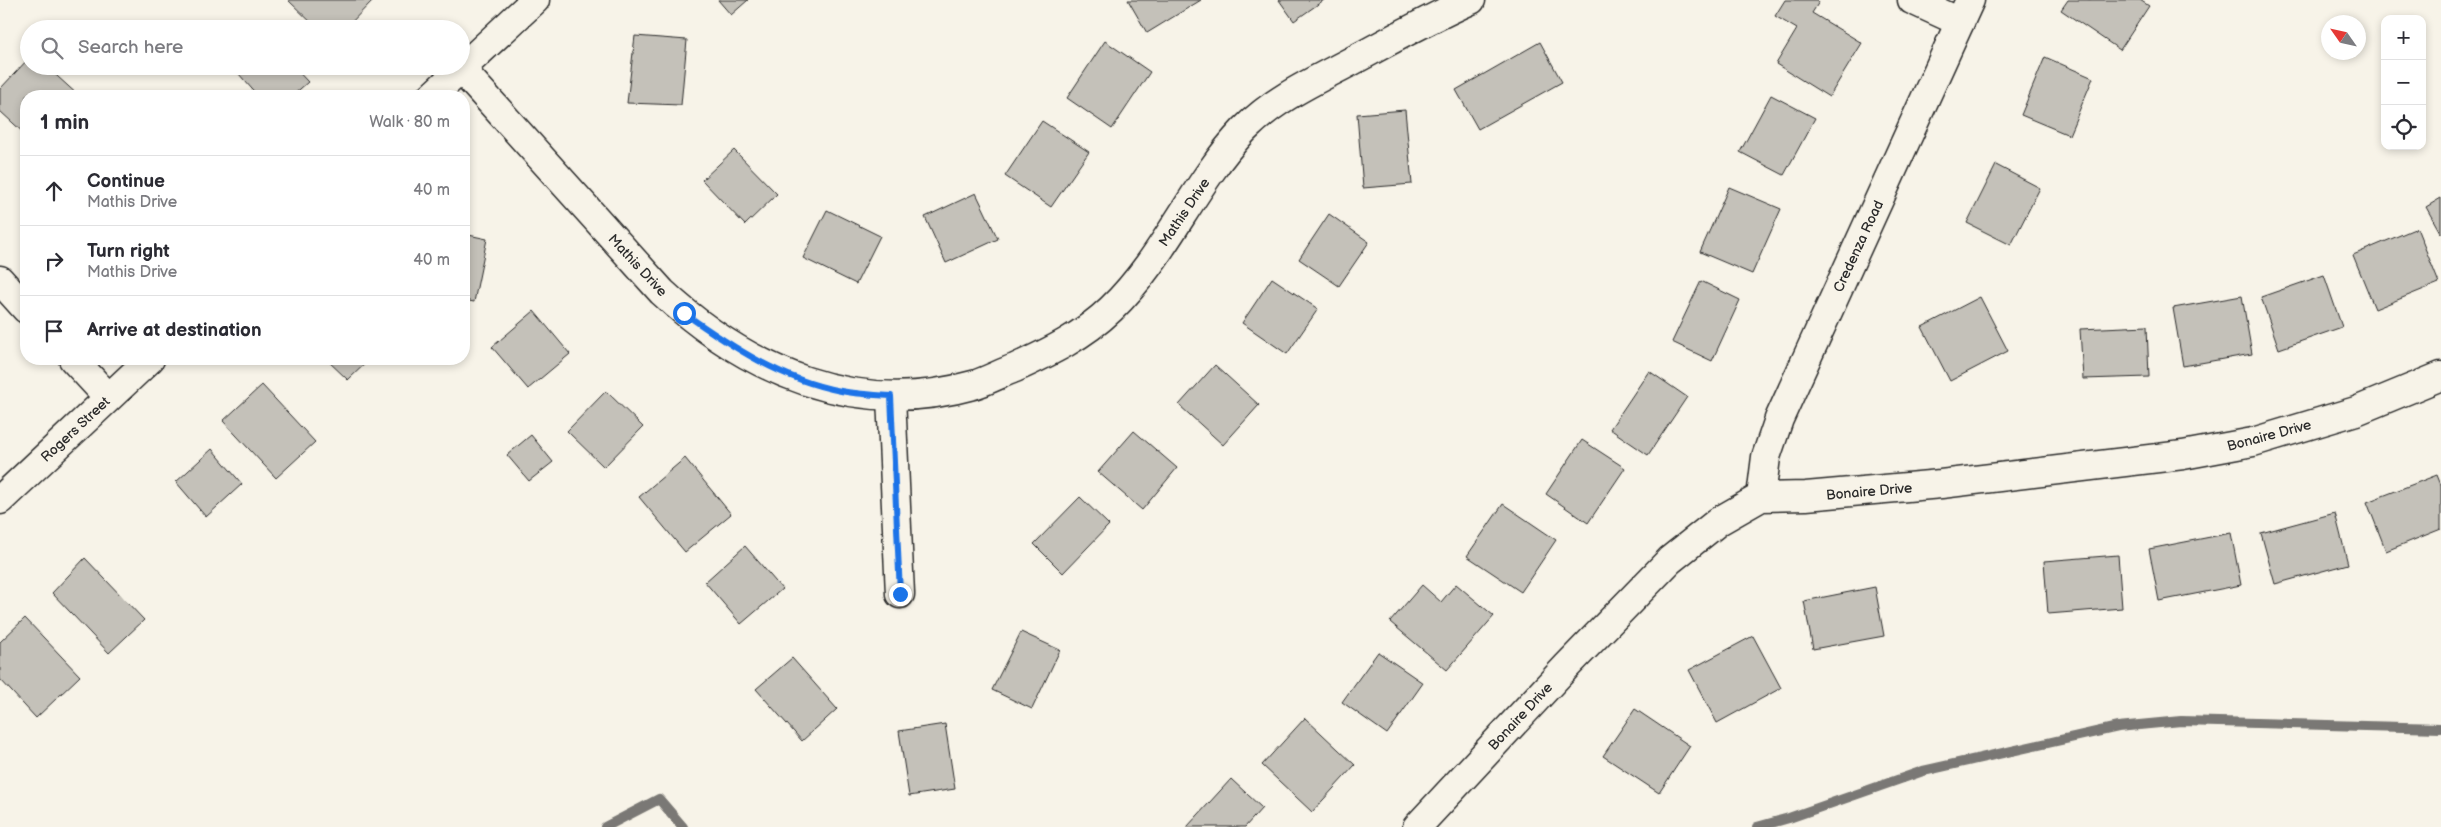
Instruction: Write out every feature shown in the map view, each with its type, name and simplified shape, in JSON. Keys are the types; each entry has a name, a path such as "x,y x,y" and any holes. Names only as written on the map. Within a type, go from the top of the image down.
{"street":[{"path":"470,61 535,0"},
{"name":"Mathis Drive","path":"466,75 662,292 684,313 736,349 763,364 815,385 841,392 891,396 922,396 975,384 1053,351 1084,332 1111,308 1135,282 1213,169 1244,130 1280,99 1440,14 1471,0"},
{"path":"1912,0 1965,11"},
{"name":"Credenza Road","path":"1761,497 1766,458 1779,419 1965,11"},
{"path":"438,90 455,75"},
{"path":"0,280 20,302"},
{"path":"79,365 108,397"},
{"name":"Rogers Street","path":"0,500 143,365"},
{"name":"Bonaire Drive","path":"1417,827 1567,666 1670,560 1719,521 1761,497 1806,496 1941,484 2183,456 2253,442 2356,411 2441,376"},
{"path":"891,396 900,594"}],"building":[{"path":"288,0 373,0 354,20 309,20"},
{"path":"718,0 748,0 731,15"},
{"path":"1128,0 1201,0 1147,33"},
{"path":"1279,0 1324,0 1294,21"},
{"path":"1785,0 1816,0 1819,2 1812,13 1862,43 1829,97 1776,64 1797,29 1775,16"},
{"path":"2068,0 2140,0 2149,6 2120,50 2061,10"},
{"path":"635,36 687,40 681,105 627,103"},
{"path":"1105,41 1150,72 1112,129 1067,98"},
{"path":"1540,42 1562,82 1478,129 1456,90"},
{"path":"2045,57 2093,78 2069,135 2021,115"},
{"path":"20,68 20,75 56,75 72,90 20,90 20,129 0,111 0,89"},
{"path":"240,75 301,75 308,82 299,90 253,90"},
{"path":"1771,95 1815,118 1784,175 1740,152"},
{"path":"1405,110 1412,184 1363,188 1357,114"},
{"path":"1042,121 1089,152 1051,207 1005,176"},
{"path":"734,150 777,194 745,225 702,180"},
{"path":"1996,165 2040,188 2011,245 1967,223"},
{"path":"1729,187 1781,209 1752,274 1700,252"},
{"path":"976,193 998,239 946,263 925,217"},
{"path":"2441,198 2441,234 2426,207"},
{"path":"827,210 880,236 856,284 803,258"},
{"path":"1329,214 1369,242 1339,286 1299,259"},
{"path":"2417,228 2439,283 2375,309 2353,255"},
{"path":"470,235 487,239 474,302 470,301"},
{"path":"2324,275 2342,327 2279,349 2261,297"},
{"path":"1272,278 1318,309 1287,354 1242,323"},
{"path":"1701,281 1740,300 1712,361 1672,342"},
{"path":"2242,296 2252,354 2183,366 2173,308"},
{"path":"1980,297 2008,351 1950,381 1922,327"},
{"path":"534,311 570,354 528,389 492,347"},
{"path":"2147,326 2149,377 2083,379 2080,329"},
{"path":"332,365 364,365 348,380"},
{"path":"1215,365 1259,405 1223,445 1179,405"},
{"path":"1649,371 1687,397 1648,455 1610,429"},
{"path":"262,385 315,442 276,478 223,421"},
{"path":"606,391 643,427 604,467 567,431"},
{"path":"1134,431 1177,468 1142,510 1098,472"},
{"path":"531,435 553,462 529,481 507,455"},
{"path":"1582,440 1625,468 1588,523 1546,494"},
{"path":"212,449 242,484 206,517 176,482"},
{"path":"685,458 731,514 685,552 639,497"},
{"path":"2437,475 2441,485 2441,529 2386,551 2367,502"},
{"path":"1080,497 1109,525 1063,573 1034,544"},
{"path":"1503,504 1556,540 1521,592 1467,556"},
{"path":"2335,513 2348,564 2275,584 2261,533"},
{"path":"2231,533 2241,585 2159,601 2149,549"},
{"path":"745,546 782,589 741,624 705,582"},
{"path":"2118,555 2122,608 2048,614 2044,561"},
{"path":"85,558 144,620 109,653 52,593"},
{"path":"1456,584 1494,616 1447,670 1390,622 1422,585 1441,602"},
{"path":"1875,587 1884,636 1813,649 1804,601"},
{"path":"25,618 80,676 36,718 0,679 0,642"},
{"path":"1021,632 1060,650 1032,709 992,690"},
{"path":"1753,636 1781,688 1717,723 1689,670"},
{"path":"1378,652 1423,683 1387,734 1342,702"},
{"path":"792,658 837,709 802,741 756,689"},
{"path":"1635,709 1690,746 1659,793 1603,756"},
{"path":"1305,718 1355,765 1312,812 1262,765"},
{"path":"945,724 955,789 909,796 899,731"},
{"path":"1231,779 1262,808 1245,827 1187,827"}],"waterway":[{"path":"1757,827 1789,818 1923,771 2118,727 2181,721 2441,728"},
{"path":"605,827 659,799 683,827"}],"route":[{"path":"684,313 736,349 763,364 815,385 841,392 891,396 900,594"}]}
